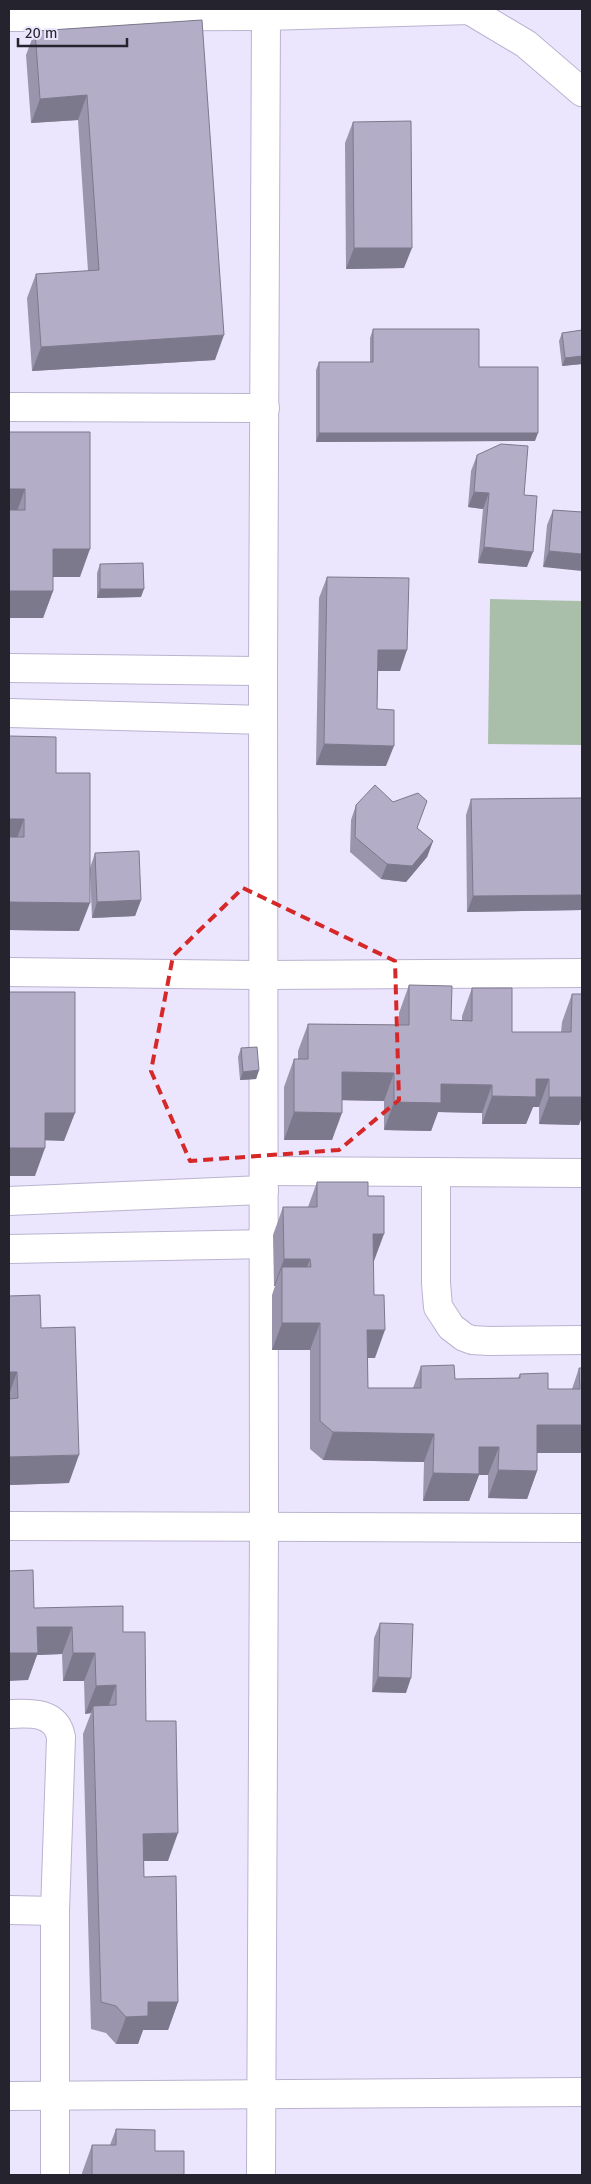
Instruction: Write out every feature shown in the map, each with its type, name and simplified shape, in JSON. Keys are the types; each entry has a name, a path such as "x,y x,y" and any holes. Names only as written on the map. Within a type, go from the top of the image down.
{"street":[{"path":"9,17 266,16 470,10 526,44 582,92"},
{"path":"261,2175 266,16"},
{"path":"9,407 265,408"},
{"path":"9,668 263,671"},
{"path":"9,713 263,720"},
{"path":"9,972 265,975 582,973"},
{"path":"436,1172 436,1283 438,1306 451,1326 464,1337 472,1340 582,1340"},
{"path":"9,1200 264,1180 436,1172 582,1173"},
{"path":"9,1249 264,1244"},
{"path":"9,1526 582,1528"},
{"path":"9,1714 34,1713 51,1720 60,1731 62,1744 55,1911 57,2096 55,2175"},
{"path":"9,1910 55,1911"},
{"path":"9,2096 582,2092"}],"highlighted area":[{"path":"243,888 395,961 399,1100 339,1150 190,1161 151,1071 173,956"}],"green space":[{"path":"490,599 582,601 582,745 488,744"}],"building":[{"path":"202,20 224,335 41,347 36,274 99,270 87,95 40,99 35,31"},
{"path":"411,121 412,248 354,248 353,122"},
{"path":"373,329 479,329 479,367 538,367 538,433 319,433 319,362 373,362"},
{"path":"582,330 582,356 565,358 562,333"},
{"path":"9,432 90,432 90,549 53,549 53,591 9,591 9,510 25,510 25,489 9,489"},
{"path":"501,444 528,446 524,495 537,496 533,552 484,547 489,493 474,492 477,455"},
{"path":"553,510 582,512 582,554 549,551"},
{"path":"143,563 144,589 100,589 100,564"},
{"path":"327,577 409,578 407,650 378,650 377,709 394,710 394,746 324,744"},
{"path":"9,736 56,737 56,773 90,773 90,903 9,902 9,837 24,837 24,819 9,819"},
{"path":"375,785 393,802 418,793 427,801 417,828 433,841 412,866 387,864 355,837 356,805"},
{"path":"582,798 582,895 473,896 471,799"},
{"path":"139,851 141,900 97,902 95,853"},
{"path":"409,985 452,986 451,1020 472,1021 472,988 512,988 512,1032 571,1032 572,994 582,994 582,1097 549,1097 549,1079 536,1079 536,1097 492,1096 492,1085 441,1084 441,1103 394,1102 394,1073 342,1072 342,1113 294,1112 294,1059 308,1059 308,1024 409,1025"},
{"path":"9,992 75,992 75,1113 45,1113 45,1148 9,1148"},
{"path":"257,1047 259,1070 243,1072 241,1048"},
{"path":"317,1182 368,1182 368,1196 384,1196 384,1234 373,1234 374,1295 384,1295 385,1330 367,1330 368,1388 421,1388 421,1366 454,1365 455,1379 520,1378 520,1374 548,1373 548,1389 580,1389 579,1368 582,1368 582,1425 537,1425 537,1471 498,1470 499,1447 479,1447 479,1474 433,1473 434,1434 333,1432 320,1421 320,1323 282,1323 282,1267 311,1267 310,1259 284,1259 283,1207 317,1207"},
{"path":"40,1295 41,1328 75,1327 79,1455 9,1457 9,1399 18,1398 17,1372 9,1372 9,1296"},
{"path":"33,1570 34,1608 123,1606 123,1632 145,1632 146,1721 176,1721 178,1833 143,1834 144,1877 176,1876 178,2002 148,2002 148,2016 126,2017 116,2006 101,2002 93,1706 116,1705 116,1685 96,1686 95,1653 73,1653 72,1627 37,1627 38,1653 9,1653 9,1571"},
{"path":"380,1623 413,1624 411,1678 378,1677"},
{"path":"116,2129 155,2130 155,2151 184,2151 184,2175 92,2175 92,2145 116,2145"}]}
